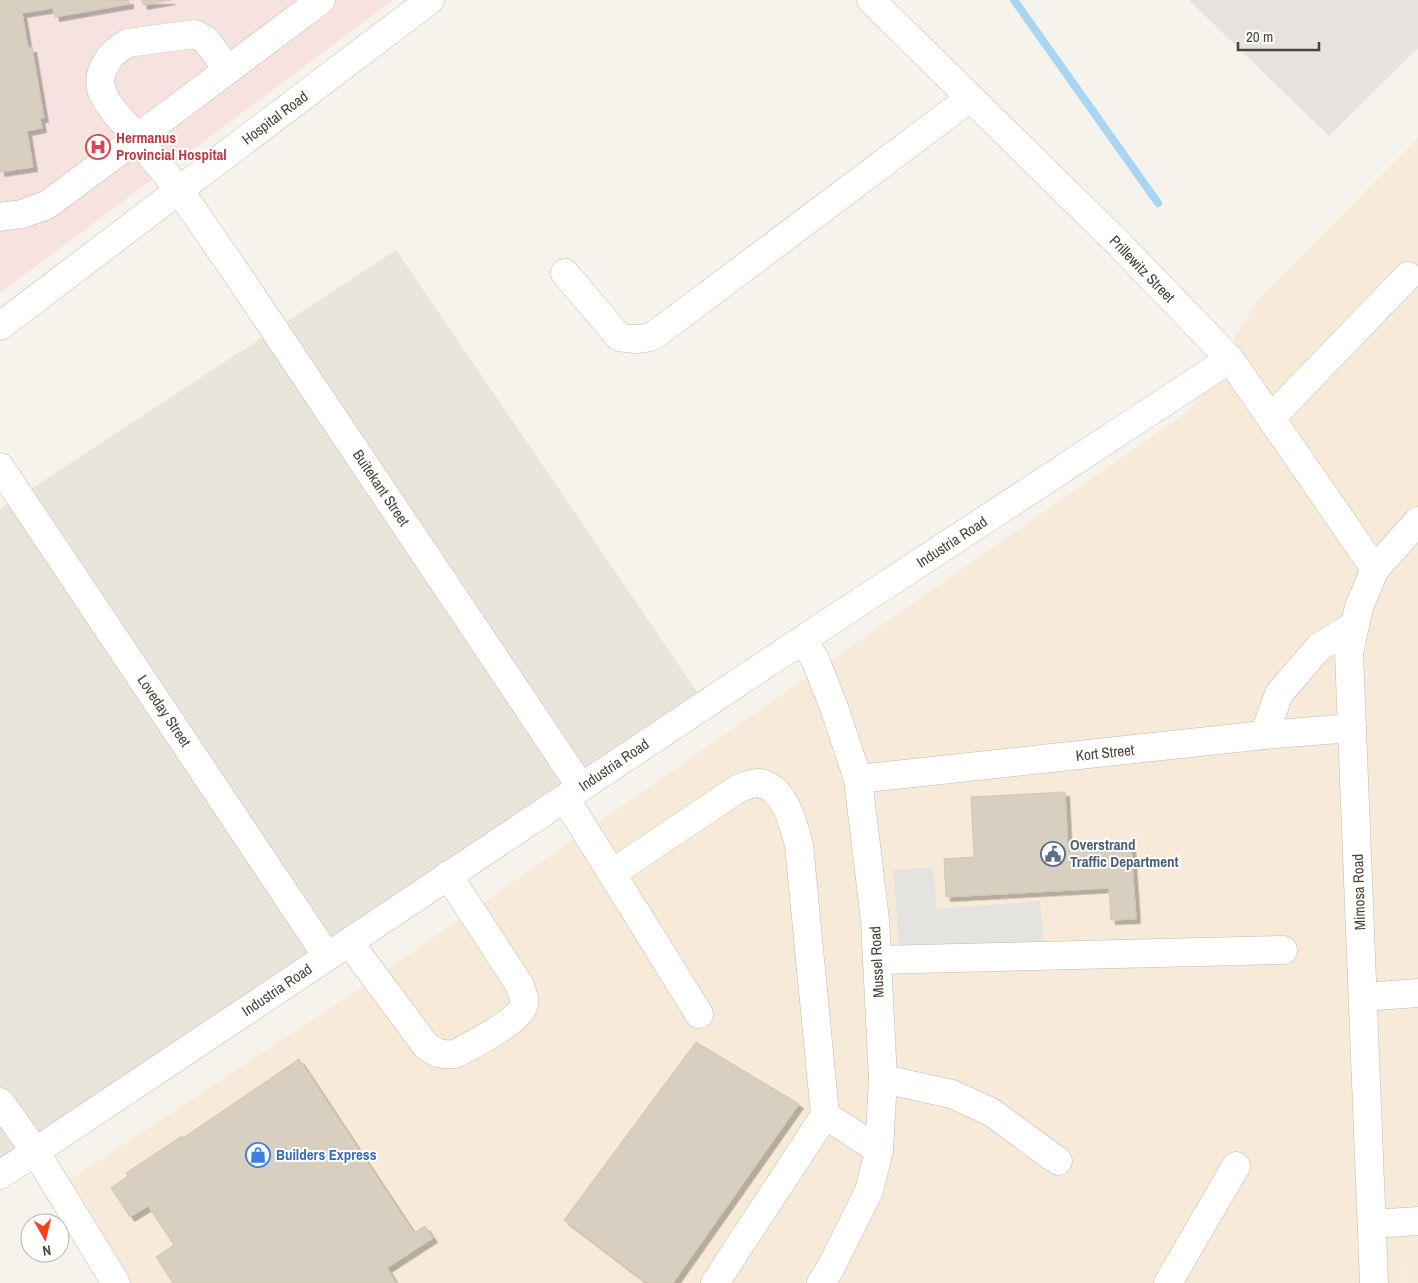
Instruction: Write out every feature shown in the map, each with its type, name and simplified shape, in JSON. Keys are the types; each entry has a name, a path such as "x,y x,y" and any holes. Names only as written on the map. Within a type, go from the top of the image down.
{"street":[{"path":"0,217 22,214 47,205 321,0"},
{"name":"Hospital Road","path":"0,326 430,0"},
{"name":"Prillewitz Street","path":"870,0 1119,244 1230,359 1375,570"},
{"name":"Buitekant Street","path":"228,70 206,40 195,34 128,43 118,48 110,55 104,65 101,87 104,98 180,190 573,792 612,873 699,1014"},
{"path":"565,273 619,338 630,340 652,336 970,98"},
{"path":"1270,418 1408,276"},
{"name":"Industria Road","path":"0,1175 802,640 1230,359"},
{"name":"Loveday Street","path":"0,467 338,949 426,1046 435,1053 445,1055 455,1054 517,1018 524,1007 524,996 520,984 448,875"},
{"name":"Mimosa Road","path":"1374,1283 1349,653 1359,607 1375,570 1418,521"},
{"path":"1264,735 1279,694 1319,647 1355,624"},
{"name":"Mussel Road","path":"802,640 815,659 835,710 858,779 875,920 883,1079 879,1150 869,1191 830,1269 821,1283"},
{"name":"Kort Street","path":"858,779 1264,735 1352,728"},
{"path":"612,873 739,788 758,783 770,787 785,804 794,822 799,845 824,1115 715,1283"},
{"path":"877,960 1283,950"},
{"path":"1363,996 1418,993"},
{"path":"883,1079 952,1094 991,1112 1058,1161"},
{"path":"0,1102 35,1152 116,1283"},
{"path":"824,1115 879,1150"},
{"path":"1168,1283 1236,1166"},
{"path":"1372,1224 1418,1221"}],"shaded area":[{"name":"Hermanus Provincial Hospital","path":"0,0 393,0 0,293"},
{"path":"1189,0 1418,0 1418,48 1329,136"},
{"path":"1418,138 1418,1283 1407,1283 1404,1247 1406,1283 127,1283 65,1183 371,981 1190,410 1257,301"},
{"path":"396,250 704,702 0,1173 0,509"},
{"path":"933,867 937,909 1040,901 1044,942 900,953 893,870"}],"building":[{"path":"0,0 129,0 129,4 55,17 53,8 22,13 28,48 32,48 44,118 40,118 42,128 27,131 33,167 0,172"},
{"path":"142,0 171,0 143,5"},
{"name":"Overstrand Traffic Department","path":"1065,792 1068,850 1131,846 1136,919 1111,920 1109,888 946,897 944,859 974,857 971,797"},
{"path":"696,1042 799,1104 673,1283 647,1283 564,1220"},
{"name":"Builders Express","path":"299,1059 414,1233 425,1226 433,1238 387,1268 396,1283 173,1283 156,1257 174,1245 148,1206 130,1217 111,1188 128,1176 126,1173 182,1136 183,1138"}],"waterway":[{"path":"1014,0 1158,203"}],"place":[{"name":"Hermanus Provincial Hospital","path":"98,147"},
{"name":"Overstrand Traffic Department","path":"1053,854"},
{"name":"Builders Express","path":"258,1155"}]}
